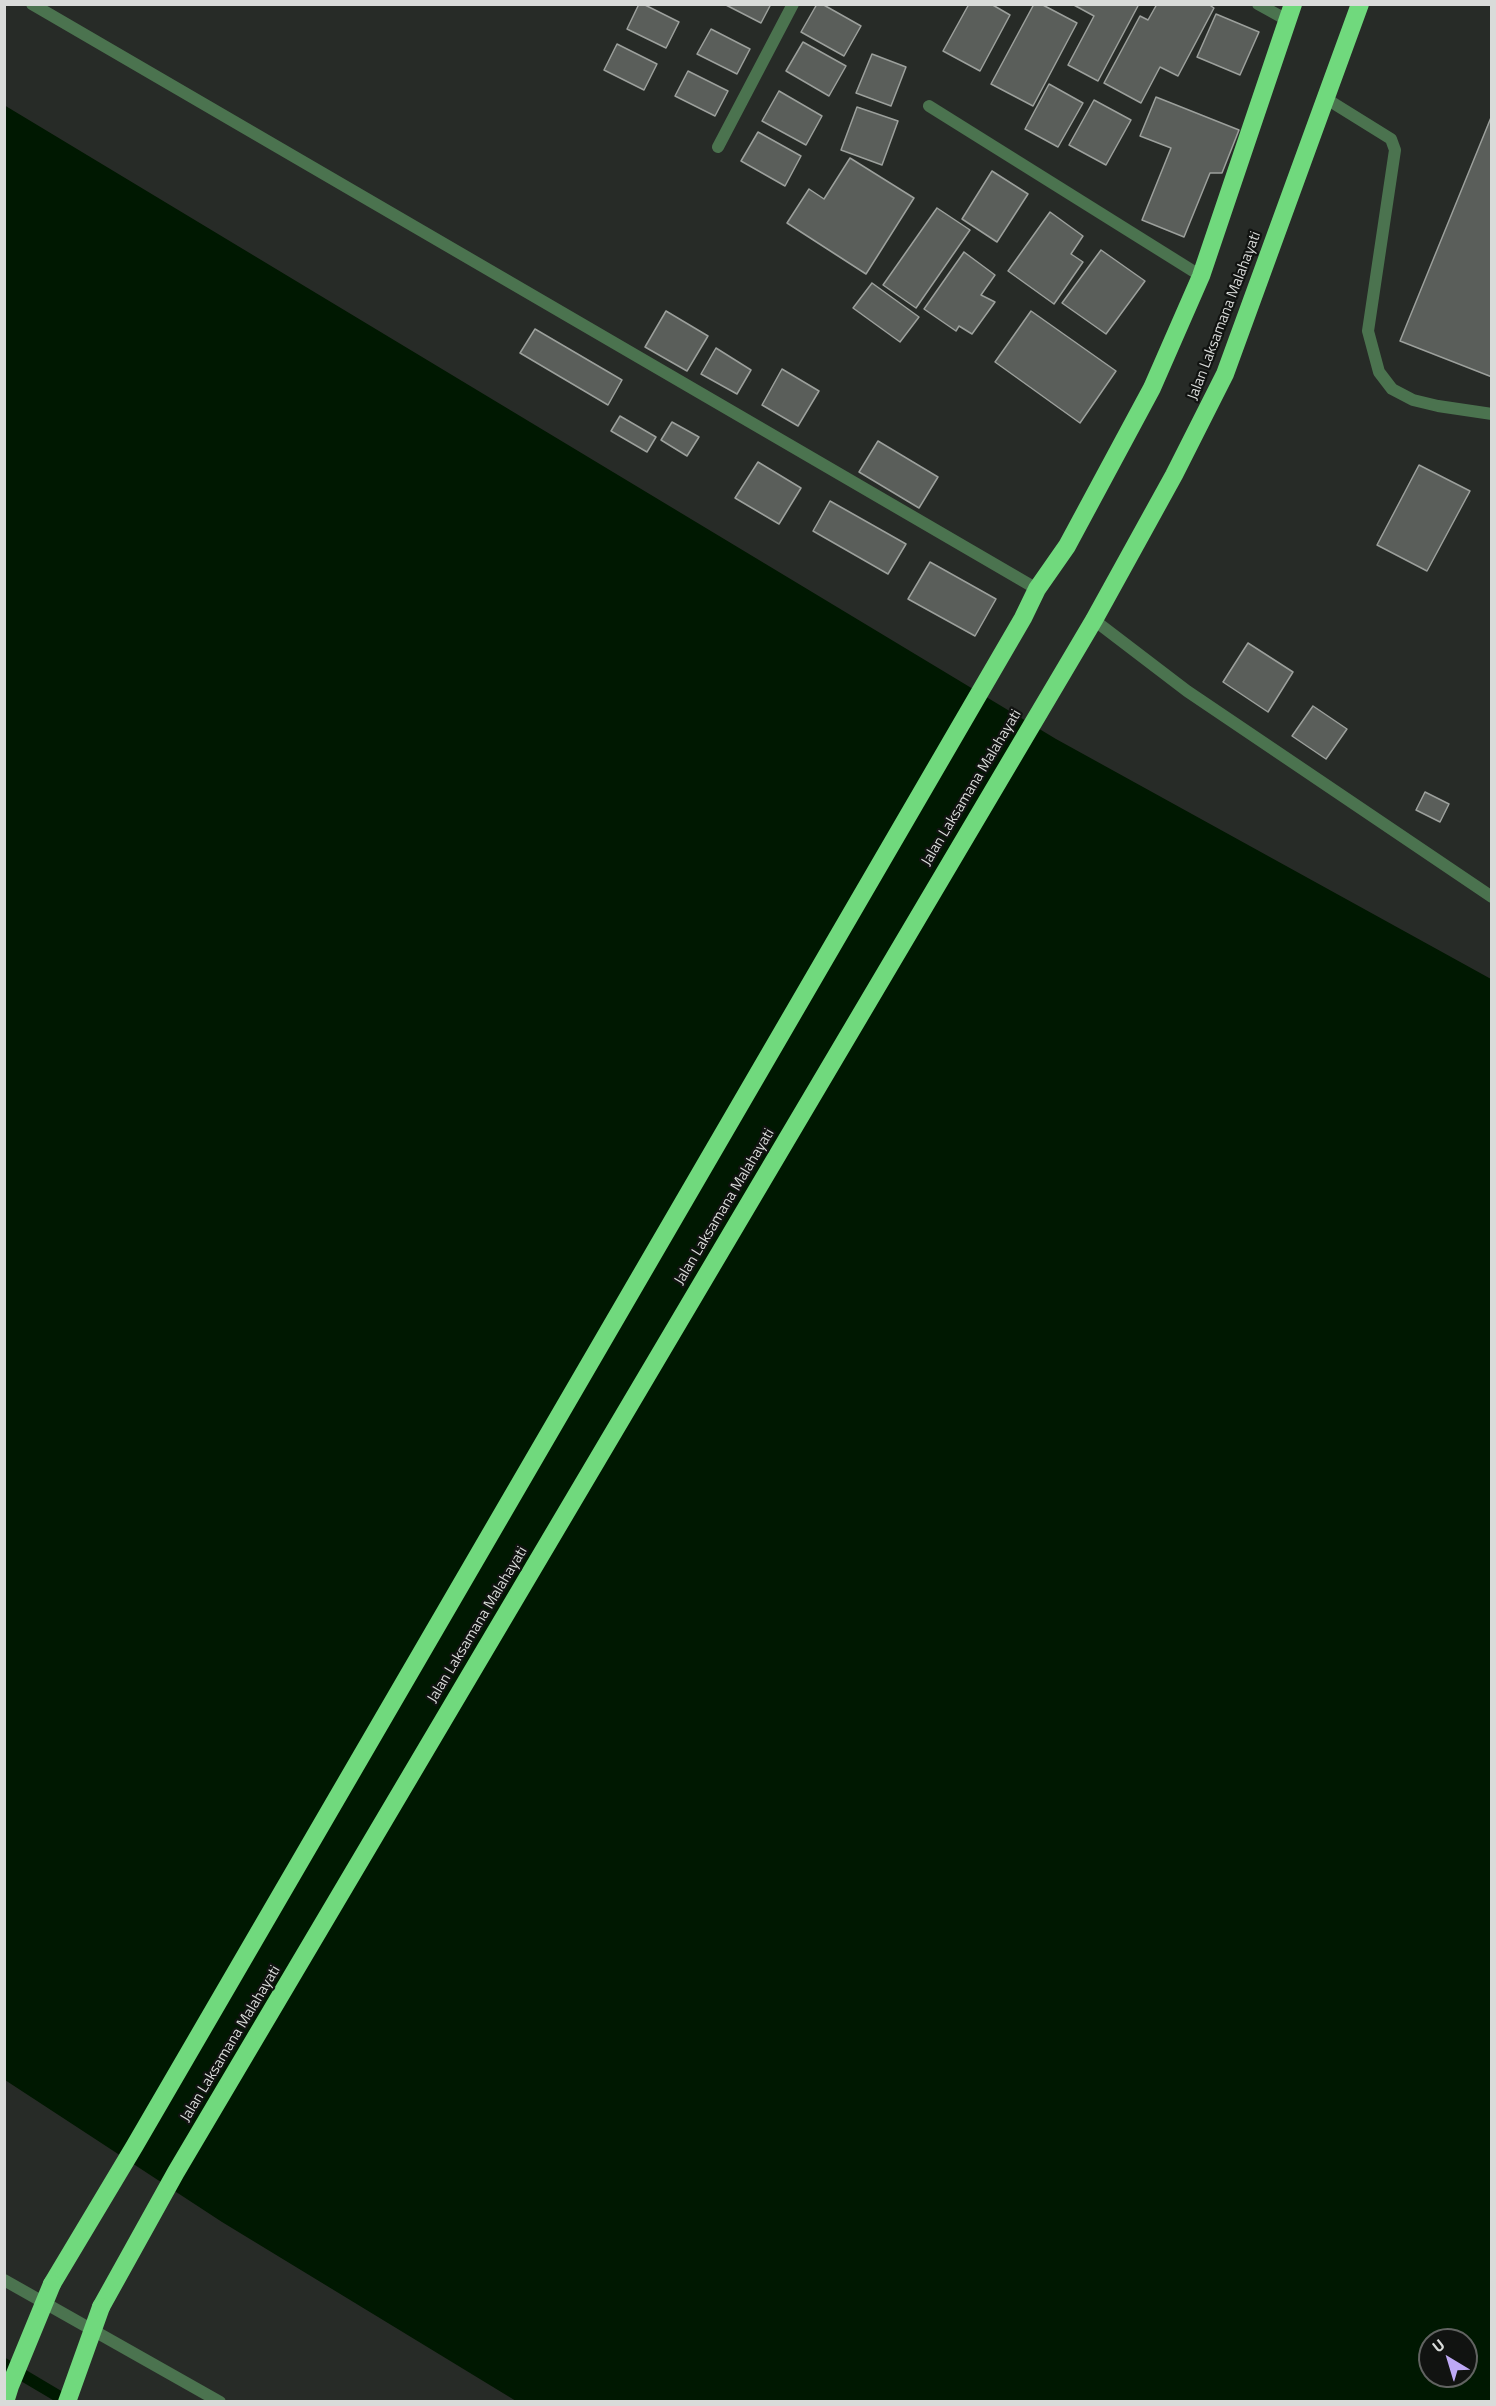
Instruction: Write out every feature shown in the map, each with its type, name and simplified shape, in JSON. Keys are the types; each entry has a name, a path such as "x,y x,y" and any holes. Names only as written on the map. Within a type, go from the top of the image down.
{"highway":[{"name":"Jalan Laksamana Malahayati","path":"68,2402 101,2307 176,2172 1075,648 1094,620 1174,475 1225,374 1360,4"},
{"name":"Jalan Laksamana Malahayati","path":"5,2402 52,2284 134,2147 1038,589 1066,546 1152,388 1201,276 1290,12"}],"street":[{"path":"32,4 1038,589"},
{"path":"718,147 793,4"},
{"path":"1258,4 1290,12"},
{"path":"1325,98 1391,139 1394,144 1395,150 1368,331 1379,372 1392,389 1413,400 1491,414"},
{"path":"929,106 1201,276"},
{"path":"1094,620 1187,691 1491,897"},
{"path":"4,2280 220,2402"}],"shaded area":[{"path":"4,105 1056,739 1491,979 1491,2401 516,2401 222,2222 5,2080"}],"building":[{"path":"639,4 679,22 666,48 627,29"},
{"path":"724,4 771,4 761,23"},
{"path":"817,4 822,4 861,26 844,56 801,32"},
{"path":"969,4 991,4 1010,15 980,71 943,51"},
{"path":"1034,4 1041,4 1077,23 1033,106 991,84"},
{"path":"1072,4 1139,4 1098,81 1068,65 1094,16"},
{"path":"1157,4 1208,4 1214,8 1178,76 1160,67 1141,103 1104,83 1140,16 1148,20"},
{"path":"1216,14 1259,32 1240,75 1197,57"},
{"path":"711,29 750,49 737,74 697,54"},
{"path":"803,42 846,66 829,96 786,71"},
{"path":"617,44 657,64 644,90 604,70"},
{"path":"872,54 906,67 891,106 856,93"},
{"path":"688,71 728,91 715,116 675,96"},
{"path":"1049,84 1083,103 1058,147 1025,129"},
{"path":"779,91 822,116 806,145 762,121"},
{"path":"1156,97 1239,130 1222,173 1210,173 1184,237 1142,220 1171,148 1140,136"},
{"path":"1094,100 1131,120 1106,165 1069,145"},
{"path":"857,107 898,121 882,165 841,150"},
{"path":"1492,115 1492,377 1400,341"},
{"path":"758,132 801,156 785,186 741,161"},
{"path":"850,158 914,198 866,274 787,223 809,189 824,199"},
{"path":"992,171 1028,194 997,242 962,219"},
{"path":"937,208 970,230 916,308 883,285"},
{"path":"1050,212 1083,236 1071,254 1083,262 1054,304 1008,271"},
{"path":"1101,250 1145,281 1106,334 1062,303"},
{"path":"964,252 995,275 981,295 995,302 972,334 959,326 956,331 924,309"},
{"path":"872,283 919,317 900,342 853,308"},
{"path":"666,311 708,336 687,371 645,347"},
{"path":"1031,311 1116,371 1080,423 995,362"},
{"path":"535,329 622,380 608,405 520,353"},
{"path":"716,348 751,370 737,394 701,374"},
{"path":"782,369 819,391 798,426 762,405"},
{"path":"620,416 656,437 647,452 611,431"},
{"path":"672,422 699,437 687,456 661,440"},
{"path":"878,441 938,477 919,508 859,472"},
{"path":"758,462 801,488 779,524 735,498"},
{"path":"1419,465 1470,491 1427,571 1377,545"},
{"path":"830,501 906,544 888,574 813,531"},
{"path":"930,562 996,599 975,636 908,599"},
{"path":"1248,643 1293,672 1268,712 1223,682"},
{"path":"1313,706 1347,729 1326,759 1292,736"},
{"path":"1425,792 1449,804 1440,822 1416,810"}],"waterway":[{"path":"4,2364 68,2402"}]}
